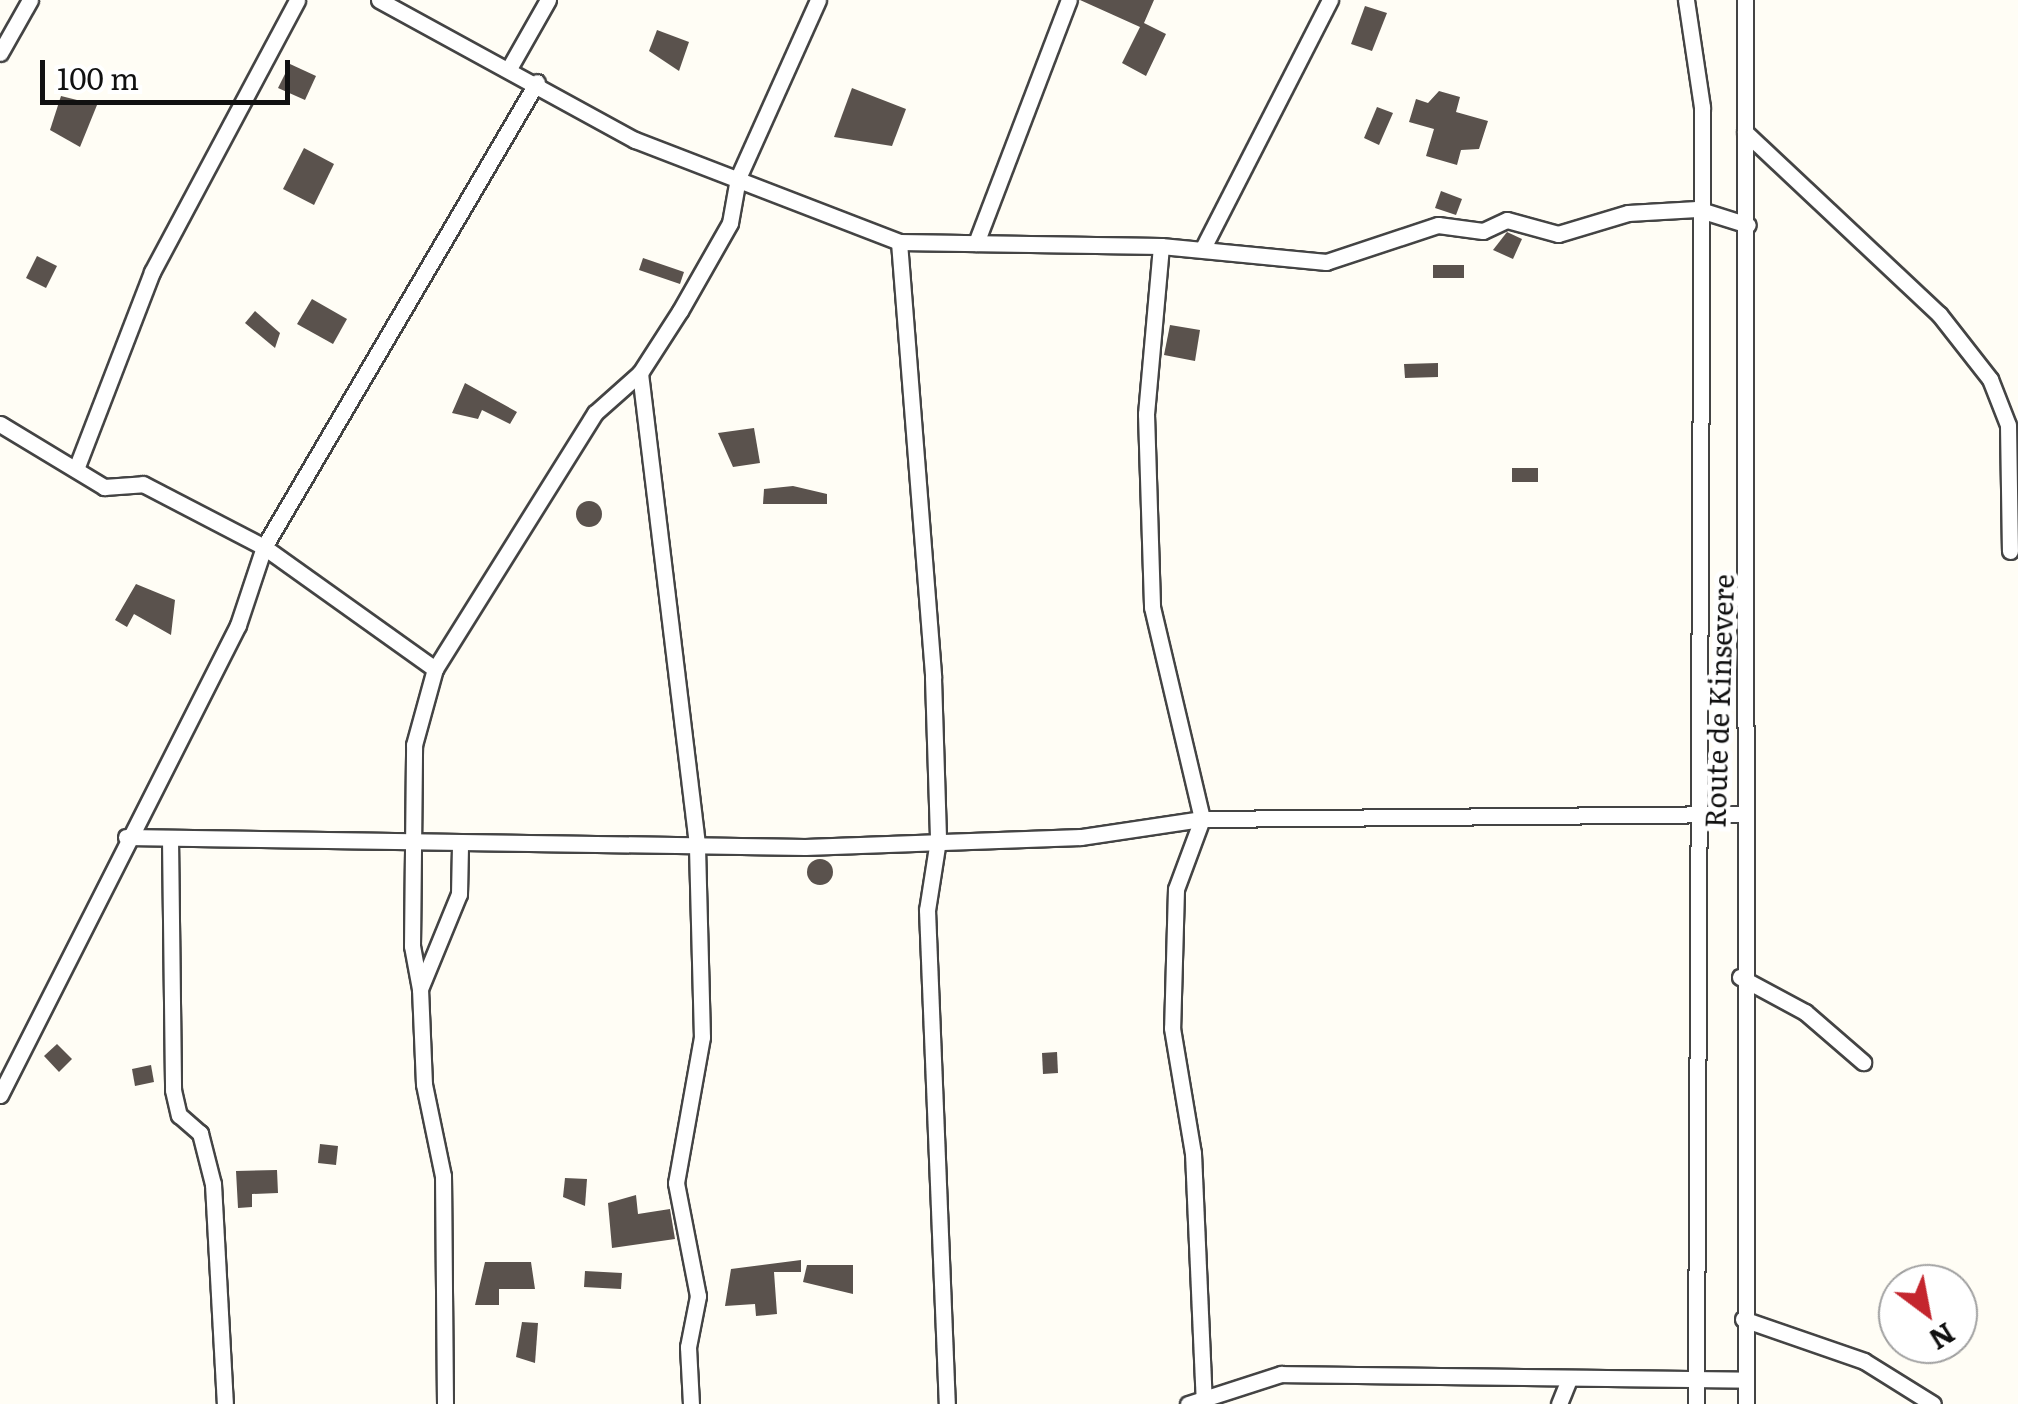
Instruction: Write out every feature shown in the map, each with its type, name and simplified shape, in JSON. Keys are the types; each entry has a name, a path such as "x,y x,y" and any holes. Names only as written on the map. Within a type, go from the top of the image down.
{"street":[{"path":"0,53 30,0"},
{"path":"76,469 152,272 298,0"},
{"path":"379,0 511,65 634,140 899,242 1161,246 1326,262 1421,227 1482,231 1508,220 1558,234 1628,213 1697,209 1748,224"},
{"path":"511,65 548,0"},
{"path":"445,1404 443,1176 424,1084 412,846 414,745 434,670 595,413 640,373 730,222 738,178 818,0"},
{"path":"976,243 1069,0"},
{"path":"1203,248 1330,0"},
{"path":"1686,0 1702,107 1697,209 1704,813 1696,1404"},
{"name":"Route de Kinsevere","path":"1746,0 1748,224 1739,814 1746,1404"},
{"path":"0,1095 126,838 238,624 264,547 538,82"},
{"path":"1745,132 1939,314 1990,380 2008,425 2010,551"},
{"path":"899,242 938,840 927,910 947,1404"},
{"path":"1161,246 1146,414 1152,607 1202,818 1176,889 1172,1028 1193,1153 1196,1403 1281,1374 1745,1380"},
{"path":"640,373 698,848 702,1037 676,1183 698,1296 688,1347 691,1404"},
{"path":"0,424 104,487 142,484 264,547 434,670"},
{"path":"126,838 698,848 1081,837 1202,818 1739,814"},
{"path":"170,838 173,1090 179,1115 200,1133 214,1184 225,1404"},
{"path":"420,989 460,894 460,846"},
{"path":"1740,976 1805,1012 1863,1062"},
{"path":"1743,1319 1864,1361 1933,1404"},
{"path":"1559,1404 1569,1380"}],"building":[{"path":"1080,0 1154,0 1144,23 1166,34 1146,76 1122,63 1140,27"},
{"path":"1365,6 1387,13 1372,51 1351,44"},
{"path":"657,30 689,42 679,71 649,51"},
{"path":"290,64 316,76 305,100 278,88"},
{"path":"852,88 906,109 892,146 834,137"},
{"path":"1439,91 1460,97 1456,112 1488,121 1479,149 1461,150 1457,165 1426,156 1434,129 1409,122 1416,99 1428,103"},
{"path":"61,96 97,105 80,147 50,130"},
{"path":"1377,107 1393,113 1379,145 1364,138"},
{"path":"304,148 334,164 314,205 283,189"},
{"path":"1441,191 1462,199 1456,215 1435,208"},
{"path":"1507,232 1522,239 1513,259 1493,250"},
{"path":"37,256 57,266 46,288 26,278"},
{"path":"643,258 684,272 680,284 639,270"},
{"path":"1433,265 1464,265 1464,278 1433,278"},
{"path":"312,299 347,319 333,344 297,324"},
{"path":"255,311 280,333 275,348 245,323"},
{"path":"1170,325 1200,330 1195,361 1164,355"},
{"path":"1438,363 1438,377 1405,378 1404,364"},
{"path":"465,383 517,412 510,424 482,410 478,419 452,413"},
{"path":"754,428 760,463 733,467 718,433"},
{"path":"1512,468 1538,468 1538,482 1512,482"},
{"path":"793,486 827,494 827,504 763,504 764,489"},
{"path":"589,501 598,505 602,514 598,523 589,527 580,523 576,514 580,505"},
{"path":"136,584 175,600 171,635 134,614 127,627 115,620"},
{"path":"820,859 829,863 833,872 829,881 820,885 811,881 807,872 811,863"},
{"path":"57,1044 72,1059 59,1072 44,1056"},
{"path":"1057,1052 1058,1073 1043,1074 1042,1053"},
{"path":"151,1065 154,1082 135,1086 132,1069"},
{"path":"320,1144 338,1146 336,1165 318,1163"},
{"path":"277,1170 278,1193 252,1194 252,1207 238,1208 236,1171"},
{"path":"565,1178 587,1179 585,1206 563,1197"},
{"path":"636,1195 638,1214 670,1209 675,1239 612,1248 608,1203"},
{"path":"801,1260 801,1272 774,1272 777,1314 756,1316 755,1304 725,1306 731,1269"},
{"path":"485,1262 531,1262 535,1289 499,1289 499,1305 475,1305"},
{"path":"807,1265 853,1265 853,1294 803,1282"},
{"path":"585,1271 622,1273 621,1289 584,1287"},
{"path":"522,1322 538,1323 535,1363 516,1357"}]}
